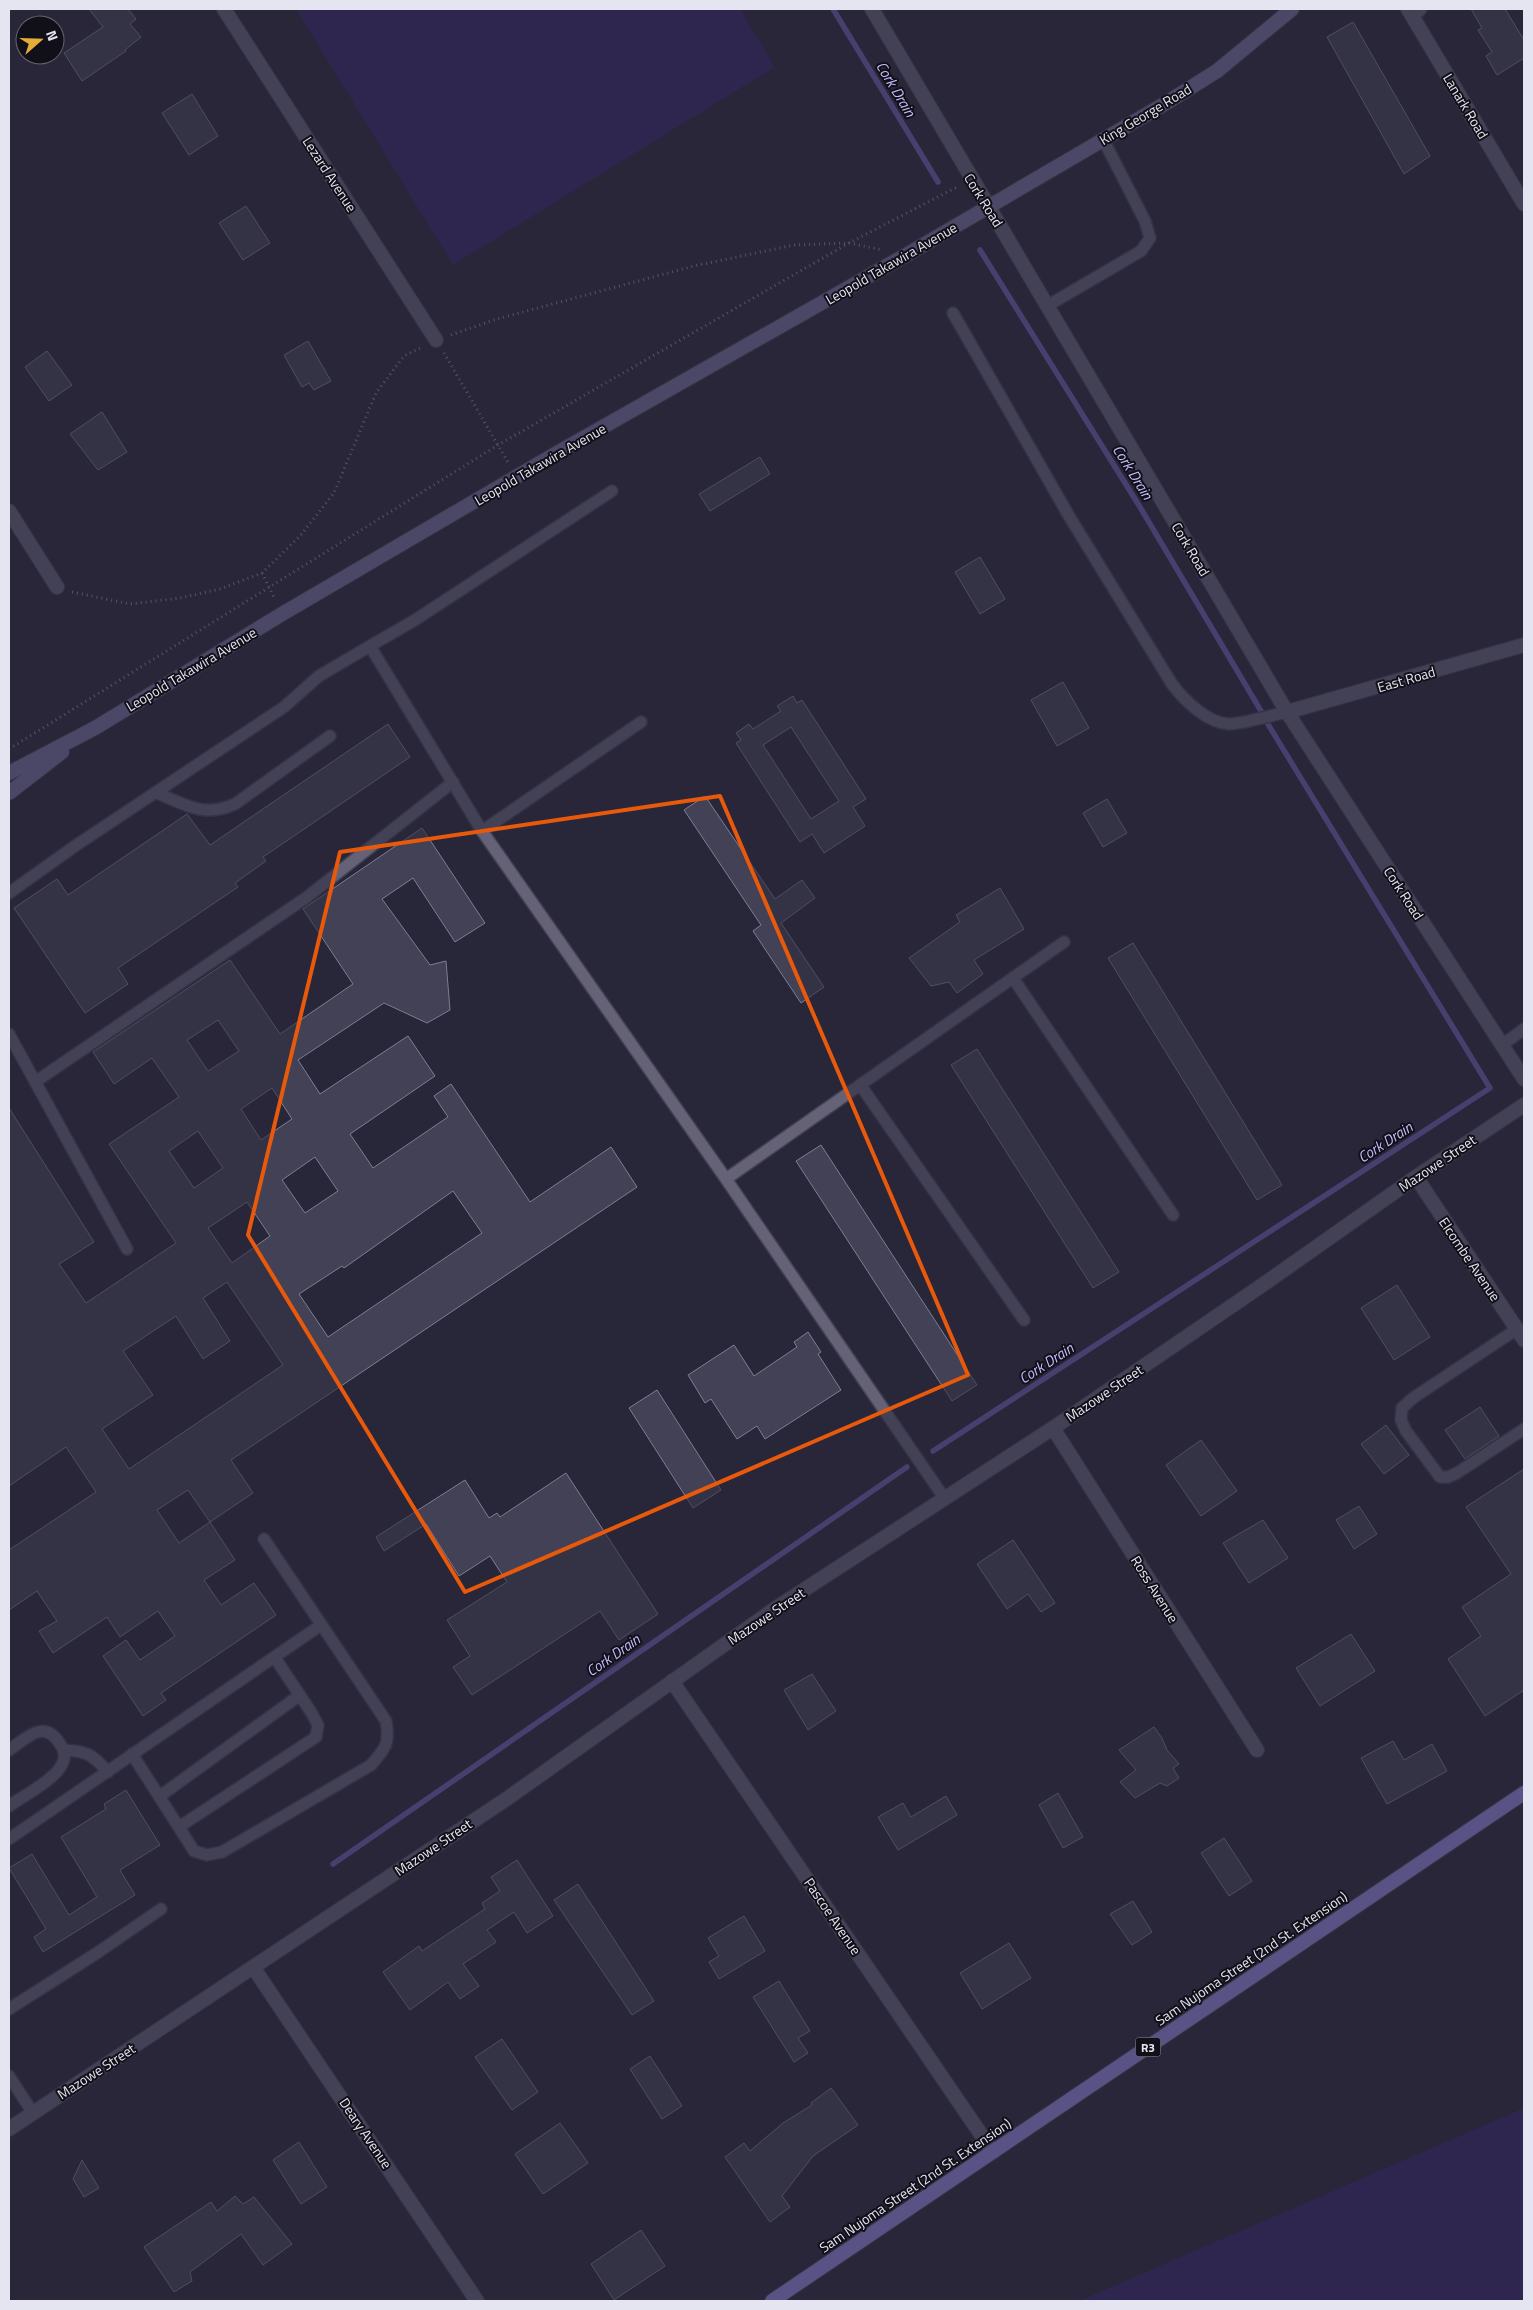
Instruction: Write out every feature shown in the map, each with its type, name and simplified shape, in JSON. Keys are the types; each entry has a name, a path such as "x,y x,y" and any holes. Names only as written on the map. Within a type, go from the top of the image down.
{"highway":[{"name":"Sam Nujoma Street (2nd St. Extension)","path":"772,2301 1524,1793"}],"main road":[{"name":"King George Road","path":"988,206 1217,71 1292,9"},
{"name":"Leopold Takawira Avenue","path":"9,773 95,728 282,614 566,448 906,255 988,206"},
{"name":"Leopold Takawira Avenue","path":"9,793 95,728"}],"street":[{"name":"Lezard Avenue","path":"224,9 436,340"},
{"name":"Cork Road","path":"872,9 971,180 1287,712 1524,1080"},
{"name":"Lanark Road","path":"1414,12 1524,204"},
{"path":"9,511 57,587"},
{"name":"East Road","path":"1287,712 1524,645"},
{"name":"Mazowe Street","path":"9,2129 505,1800 776,1608 1052,1428 1261,1286 1416,1177 1524,1105"},
{"name":"Elcombe Avenue","path":"1416,1177 1521,1335"},
{"name":"Ross Avenue","path":"1052,1428 1257,1750"},
{"name":"Pascoe Avenue","path":"672,1681 993,2152"},
{"name":"Deary Avenue","path":"253,1967 477,2301"}],"lane":[{"path":"1047,306 1141,251 1150,238 1145,221 1103,139"},
{"path":"953,313 1069,516 1172,684 1184,700 1202,714 1228,724 1287,712"},
{"path":"9,893 75,846 284,707 319,676 415,620 612,491"},
{"path":"370,646 482,831 726,1180 945,1499"},
{"path":"482,831 641,722"},
{"path":"157,793 195,810 223,809 235,804 330,736"},
{"path":"35,1082 306,897 453,782"},
{"path":"726,1180 1064,942"},
{"path":"1013,978 1173,1216"},
{"path":"1502,1045 1524,1029"},
{"path":"9,1034 127,1250"},
{"path":"861,1086 1024,1320"},
{"path":"1521,1335 1414,1398 1402,1408 1401,1420 1406,1431 1440,1477 1448,1477 1457,1473 1524,1429"},
{"path":"132,1754 194,1851 207,1855 222,1852 371,1765 384,1750 389,1737 386,1721 264,1539"},
{"path":"9,1839 321,1625"},
{"path":"179,1827 316,1737 318,1725 275,1658"},
{"path":"160,1796 300,1695"},
{"path":"9,1750 37,1731 46,1731 55,1736 64,1750 64,1762 56,1774 9,1806"},
{"path":"64,1750 84,1751 99,1761 108,1772"},
{"path":"9,2009 97,1953 161,1909"},
{"path":"9,2076 33,2112"}],"path":[{"path":"9,749 498,445 849,243 971,180"},
{"path":"57,587 70,592 130,604 180,598 220,588 262,573 300,536 334,493 376,393 404,356 436,340 497,319 694,266 794,245 849,243 906,255"},
{"path":"436,340 517,478"},
{"path":"262,573 282,614"}],"highlighted area":[{"path":"720,796 968,1375 465,1592 248,1235 340,852"}],"shaded area":[{"path":"296,9 740,9 775,67 453,265"},
{"path":"1524,2108 1524,2301 1079,2301"}],"building":[{"path":"89,9 128,9 136,19 130,24 141,37 126,51 82,81 65,52 103,27"},
{"path":"1471,9 1505,9 1524,40 1524,58 1497,75 1486,56 1492,52 1478,30 1482,28"},
{"path":"1353,22 1430,156 1404,174 1327,37"},
{"path":"192,94 218,136 189,155 162,113"},
{"path":"246,206 270,243 243,260 219,223"},
{"path":"308,341 331,381 314,390 309,383 302,387 284,355"},
{"path":"47,351 72,385 49,401 25,367"},
{"path":"102,412 127,452 98,470 70,434"},
{"path":"760,457 770,474 710,511 699,494"},
{"path":"980,557 1005,599 980,614 955,572"},
{"path":"1063,682 1089,728 1057,746 1031,700"},
{"path":"793,696 797,703 802,700 866,799 853,807 865,826 824,853 812,834 800,842 736,743 741,740 736,733 749,724 753,729 781,711 777,706","holes":["791,727 839,801 811,819 763,745"]},
{"path":"388,724 410,757 263,857 266,861 235,883 238,887 118,968 128,984 85,1013 14,908 57,879 68,895 187,814 210,845"},
{"path":"705,796 775,899 802,880 815,898 781,923 824,987 801,1003 753,931 761,925 684,810"},
{"path":"1107,799 1127,833 1103,847 1083,813"},
{"path":"422,828 485,923 455,942 413,878 382,899 430,965 446,961 450,1010 427,1023 384,1003 298,1060 320,1094 408,1036 435,1076 350,1134 373,1168 448,1117 434,1096 451,1084 530,1202 611,1147 637,1187 231,1460 253,1493 210,1522 235,1560 204,1580 221,1605 254,1583 276,1615 161,1693 166,1700 143,1716 103,1656 126,1640 140,1660 175,1636 158,1611 120,1637 107,1617 53,1653 39,1631 57,1621 37,1591 9,1610 9,1550 96,1492 66,1447 9,1486 9,1108 94,1242 59,1264 86,1303 176,1243 109,1144 179,1097 152,1058 114,1084 93,1052 230,960 280,1034 353,984 303,909","holes":["218,1020 239,1051 208,1071 187,1040","272,1088 292,1119 261,1140 241,1109","198,1131 223,1168 194,1188 169,1151","315,1157 338,1191 305,1213 282,1180","453,1191 482,1233 328,1337 299,1294 342,1266 344,1268","247,1202 270,1236 232,1263 208,1228","227,1282 283,1365 129,1469 102,1429 153,1395 123,1351 176,1316 203,1359 230,1341 203,1298","188,1490 210,1522 179,1543 157,1510"]},
{"path":"1000,888 1024,929 974,960 983,974 957,993 949,982 931,986 909,958 960,922 956,915"},
{"path":"1133,943 1282,1185 1257,1200 1108,958"},
{"path":"977,1049 1119,1272 1093,1288 951,1065"},
{"path":"821,1145 977,1385 952,1401 796,1161"},
{"path":"1397,1285 1430,1337 1394,1360 1361,1308"},
{"path":"808,1332 821,1352 818,1354 841,1390 765,1439 757,1426 737,1439 711,1399 705,1403 688,1375 734,1345 754,1376 797,1347 794,1342"},
{"path":"657,1390 721,1490 693,1508 629,1408"},
{"path":"1480,1407 1499,1436 1465,1459 1445,1430"},
{"path":"1386,1425 1409,1455 1384,1474 1361,1444"},
{"path":"1201,1440 1237,1491 1201,1516 1166,1465"},
{"path":"1524,1469 1524,1690 1485,1716 1448,1659 1481,1636 1462,1607 1511,1574 1466,1507"},
{"path":"566,1473 658,1614 619,1640 600,1611 472,1695 453,1667 470,1656 447,1620 507,1582 490,1556 459,1576 426,1524 384,1551 376,1537 465,1480 489,1518 497,1513 500,1517"},
{"path":"1359,1506 1377,1534 1354,1549 1336,1520"},
{"path":"1263,1520 1288,1558 1249,1583 1223,1543"},
{"path":"1013,1540 1055,1603 1041,1612 1028,1594 1007,1609 977,1564"},
{"path":"1351,1634 1375,1671 1320,1706 1296,1668"},
{"path":"812,1674 836,1711 808,1730 784,1690"},
{"path":"1154,1727 1162,1738 1167,1750 1179,1764 1173,1768 1179,1778 1167,1786 1160,1783 1135,1798 1120,1782 1136,1770 1119,1750"},
{"path":"1393,1741 1404,1760 1432,1744 1447,1771 1387,1804 1361,1758"},
{"path":"126,1790 160,1845 120,1870 135,1895 43,1952 34,1937 46,1929 9,1868 32,1854 69,1915 97,1897 61,1837 106,1809 104,1804"},
{"path":"1058,1793 1083,1837 1063,1848 1039,1805"},
{"path":"946,1796 957,1815 898,1850 878,1817 903,1803 911,1817"},
{"path":"1224,1838 1252,1881 1229,1896 1201,1853"},
{"path":"517,1860 553,1916 527,1933 514,1912 487,1930 496,1942 463,1964 479,1986 460,1999 448,1982 410,2010 383,1972 419,1946 422,1951 485,1909 482,1903 500,1891 491,1877"},
{"path":"578,1884 654,2001 632,2015 554,1900"},
{"path":"1133,1901 1152,1932 1132,1945 1110,1914"},
{"path":"744,1916 765,1951 719,1979 709,1962 719,1956 708,1938"},
{"path":"1009,1943 1031,1978 982,2009 960,1973"},
{"path":"779,1981 810,2031 798,2038 808,2053 794,2062 753,1997"},
{"path":"502,2039 538,2092 512,2110 475,2057"},
{"path":"650,2056 682,2106 662,2119 630,2069"},
{"path":"831,2088 858,2125 813,2156 782,2196 790,2207 770,2222 725,2157 744,2143 750,2151 783,2123 812,2105 811,2103"},
{"path":"560,2123 588,2163 543,2194 515,2154"},
{"path":"299,2142 327,2187 301,2204 273,2160"},
{"path":"82,2160 99,2188 84,2197 73,2179"},
{"path":"235,2196 243,2204 254,2197 292,2244 263,2265 241,2234 190,2272 192,2281 174,2292 144,2247 211,2202 217,2211"},
{"path":"641,2230 665,2266 614,2300 591,2264"}],"waterway":[{"name":"Cork Drain","path":"833,9 938,182"},
{"name":"Cork Drain","path":"980,250 1140,507 1261,711"},
{"name":"Cork Drain","path":"933,1451 1490,1088 1266,721"},
{"name":"Cork Drain","path":"333,1864 907,1467"}]}
